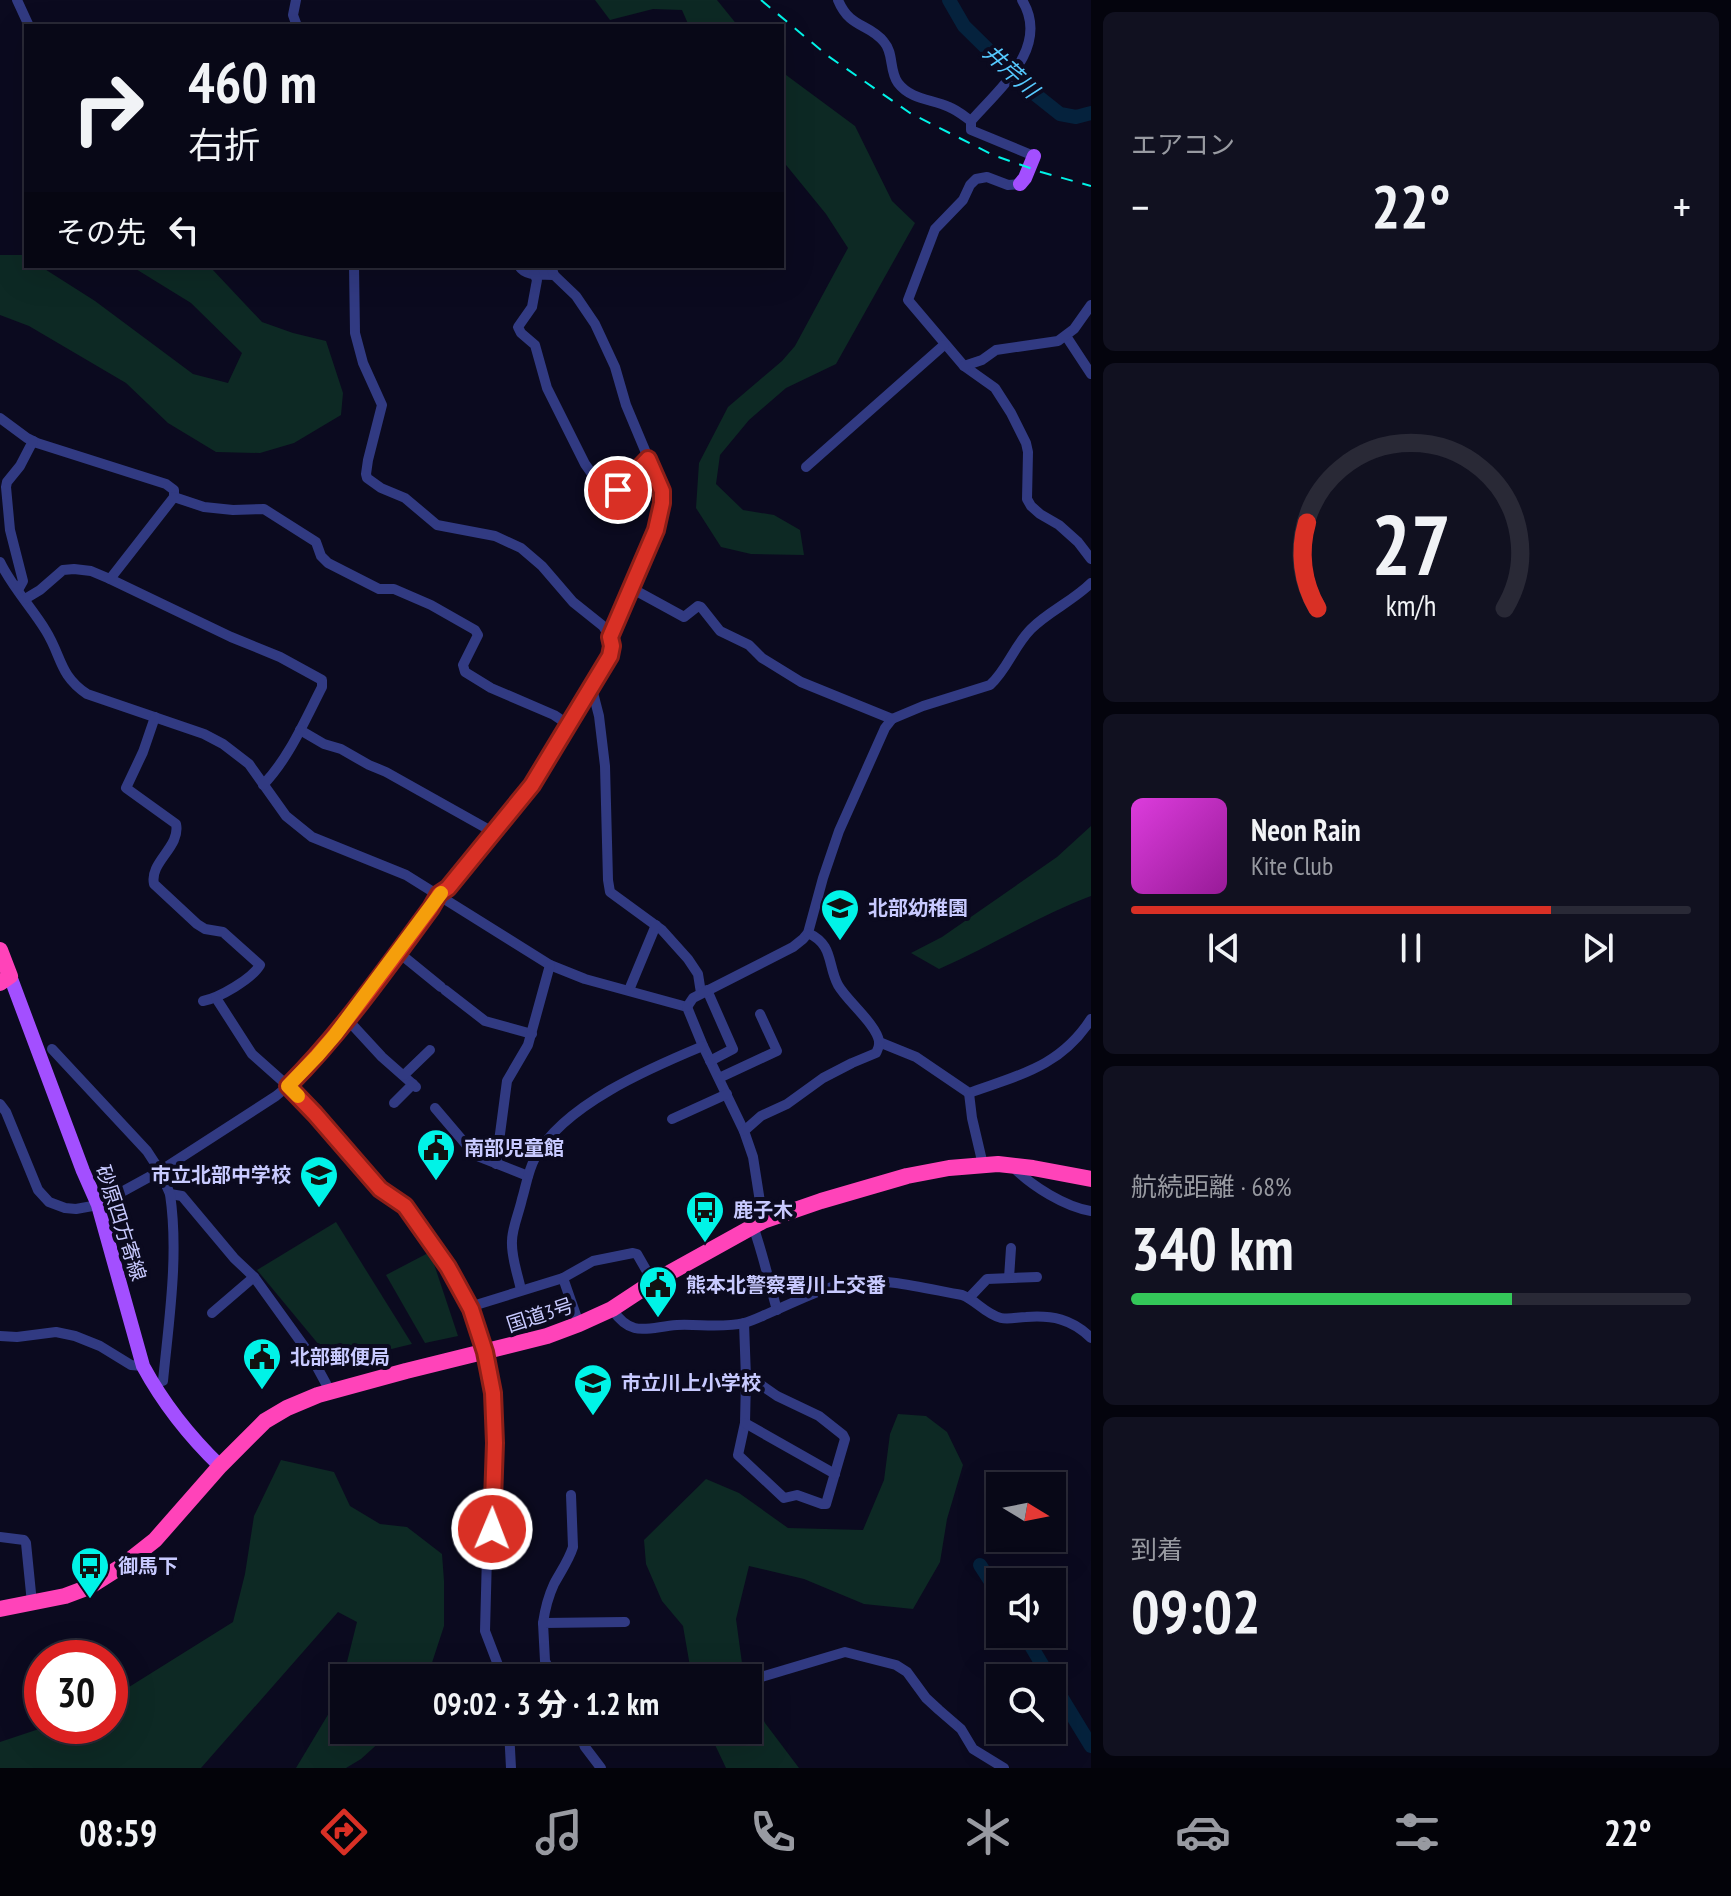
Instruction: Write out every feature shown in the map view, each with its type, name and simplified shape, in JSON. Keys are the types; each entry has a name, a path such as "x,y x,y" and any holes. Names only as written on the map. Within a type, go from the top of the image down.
{"highway":[{"path":"0,950 5,979"},
{"name":"国道3号","path":"0,1609 65,1596 89,1587 122,1566 155,1540 220,1466 265,1421 287,1408 330,1391 547,1336 612,1309 653,1282 758,1224 821,1201 907,1176 949,1168 1014,1165 1091,1179"}],"main road":[{"path":"1020,184 1034,156"},
{"name":"砂原四方寄線","path":"5,979 98,1205 143,1366 156,1390 199,1445 220,1466"}],"street":[{"path":"17,0 28,24"},
{"path":"296,0 293,15 296,24"},
{"path":"838,0 851,20 885,42 893,73 906,91 947,106 971,121"},
{"path":"1025,2 1031,35 1024,58 971,121 971,130 1034,156"},
{"path":"1020,184 1008,185 987,177 976,179 970,185 963,200 935,229 908,300 964,366 995,388 1026,443 1027,499 1031,506 1078,542 1091,559"},
{"path":"0,1104 38,1190 49,1202 76,1209 98,1205 160,1171 276,1096 317,1056 439,894 448,888 532,785 610,656 610,637 603,626 573,602 542,566 521,548 495,536 437,525 405,498 367,478 368,460 382,405 363,363 355,333 354,268"},
{"path":"520,268 523,272 534,273 552,270 576,296 595,324 615,367 626,405 662,491 656,530 610,637"},
{"path":"534,273 537,280 532,307 518,327 535,345 547,388 585,464 607,495 618,490 648,459"},
{"path":"964,366 982,360 996,350 1058,341 1074,329 1091,305"},
{"path":"1066,336 1091,374"},
{"path":"806,467 944,345"},
{"path":"0,418 33,441 166,484 174,490 174,497 110,579"},
{"path":"22,594 23,581 7,518 6,487 33,441"},
{"path":"174,497 204,507 264,509 314,539 321,556 328,563 379,589 396,590 451,616 478,635 463,665 465,672 491,688 554,715 569,725"},
{"path":"0,562 49,634 68,677 87,694 204,734 223,744 249,764 298,828 312,837 406,875 550,965 585,979 687,1007"},
{"path":"22,594 40,590 63,570 91,571 320,677 322,687 300,730 273,775 263,785"},
{"path":"687,1007 693,998 704,991 793,947 808,933 839,831 880,737 892,719 990,685 1030,629 1091,583"},
{"path":"631,588 684,617 701,607 720,631 749,645 762,658 801,682 892,719"},
{"path":"591,685 599,716 605,766 610,892 656,925 698,974 733,1049 710,1061"},
{"path":"155,717 126,788 176,824 178,830 154,872 154,884 197,924 205,929 223,932 260,965 249,977 216,998 203,1001"},
{"path":"300,730 386,772 493,832"},
{"path":"629,990 656,925"},
{"path":"744,1131 761,1116 787,1104 823,1078 876,1053 879,1042 874,1029 838,984 826,947 812,933 808,933"},
{"path":"398,952 485,1021 532,1034"},
{"path":"496,1164 507,1081 528,1045 550,965"},
{"path":"216,998 252,1054 315,1114 380,1189 405,1206 448,1267 471,1309 485,1352 493,1393 495,1443 485,1631 498,1664"},
{"path":"687,1007 753,1157 758,1224 767,1277 777,1310"},
{"path":"719,1078 777,1051 760,1014"},
{"path":"347,1019 382,1057 414,1085 394,1103"},
{"path":"969,1093 1016,1078 1047,1063 1068,1048 1091,1019"},
{"path":"879,1042 916,1057 969,1093 983,1165"},
{"path":"521,1290 511,1242 528,1176 546,1142 568,1119 644,1071 703,1046"},
{"path":"52,1049 147,1151 170,1194 173,1269 163,1381"},
{"path":"404,1075 430,1050"},
{"path":"672,1119 727,1094"},
{"path":"435,1108 475,1155 528,1176"},
{"path":"1014,1165 1014,1170 1056,1198 1072,1207 1091,1211"},
{"path":"170,1194 182,1196 254,1277 311,1356 330,1391"},
{"path":"1009,1278 1011,1248"},
{"path":"471,1309 563,1278 593,1261 633,1253 637,1254 653,1282"},
{"path":"212,1313 254,1277"},
{"path":"969,1298 987,1279 1037,1277"},
{"path":"563,1278 579,1324"},
{"path":"612,1309 627,1326 638,1330 744,1323 850,1282 867,1280 962,1295 1001,1318 1060,1318 1082,1329 1091,1338"},
{"path":"744,1323 745,1423 738,1455 784,1498 797,1495 826,1504 845,1439 843,1435 819,1416 746,1378"},
{"path":"0,1336 56,1332 100,1346 131,1365 143,1366"},
{"path":"745,1423 835,1474"},
{"path":"547,1664 543,1623 545,1607 573,1547 571,1495"},
{"path":"0,1537 24,1540 26,1543 32,1603"},
{"path":"543,1623 625,1622"},
{"path":"762,1677 845,1652 896,1665 907,1672 926,1698 961,1729 973,1749 1004,1768"},
{"path":"510,1744 511,1768"},
{"path":"584,1744 601,1768"}],"green space":[{"path":"595,0 717,0 736,24 688,24 682,10 653,9 610,20"},
{"path":"784,73 855,126 892,201 915,223 836,364 786,388 749,420 720,455 716,484 743,510 774,515 800,530 804,555 751,554 721,547 696,508 699,463 728,407 795,346 848,248 826,214 784,162"},
{"path":"0,255 24,255 24,268 43,268 95,301 193,374 228,383 242,353 191,303 134,268 210,268 262,322 326,341 343,393 341,415 294,443 260,453 216,452 168,423 126,383 29,326 0,315"},
{"path":"1091,826 1091,896 939,969 911,953 942,937 1057,857"},
{"path":"336,1222 412,1344 334,1363 257,1270"},
{"path":"430,1252 458,1336 425,1343 386,1275"},
{"path":"898,1414 926,1416 947,1432 963,1465 947,1519 940,1562 913,1609 864,1604 804,1579 749,1566 736,1619 742,1664 690,1664 683,1626 662,1601 646,1564 644,1540 706,1479 739,1493 788,1528 863,1530 884,1480 890,1434"},
{"path":"281,1460 334,1472 350,1506 380,1524 407,1527 442,1554 444,1626 432,1664 346,1664 357,1622 338,1612 201,1768 0,1768 0,1742 24,1734 24,1744 128,1744 128,1688 233,1622 245,1574 254,1516"},
{"path":"330,1711 330,1744 378,1744 346,1768 296,1768"},
{"path":"762,1717 799,1768 726,1768 715,1744 762,1744"}],"waterway":[{"name":"井芹川","path":"949,0 964,26 1026,87 1060,114 1076,117 1091,113"},
{"path":"980,1565 986,1574"},
{"path":"1032,1648 1042,1664"},
{"path":"1066,1705 1091,1746"}],"railway":[{"path":"761,0 828,56 910,113 993,155 1091,186"}],"slow traffic":[{"path":"298,1096 288,1086 335,1035 441,893"}],"place":[{"name":"北部幼稚園","path":"840,942"},
{"name":"南部児童館","path":"436,1182"},
{"name":"市立北部中学校","path":"319,1209"},
{"name":"鹿子木","path":"705,1244"},
{"name":"熊本北警察署川上交番","path":"658,1319"},
{"name":"北部郵便局","path":"262,1391"},
{"name":"市立川上小学校","path":"593,1417"},
{"name":"御馬下","path":"90,1600"}],"route":[{"path":"492,1529 493,1393 482,1339 471,1309 448,1267 405,1206 380,1189 288,1086 335,1035 439,894 448,888 532,785 610,656 610,637 656,530 662,503 662,491 648,459 618,490"}]}
